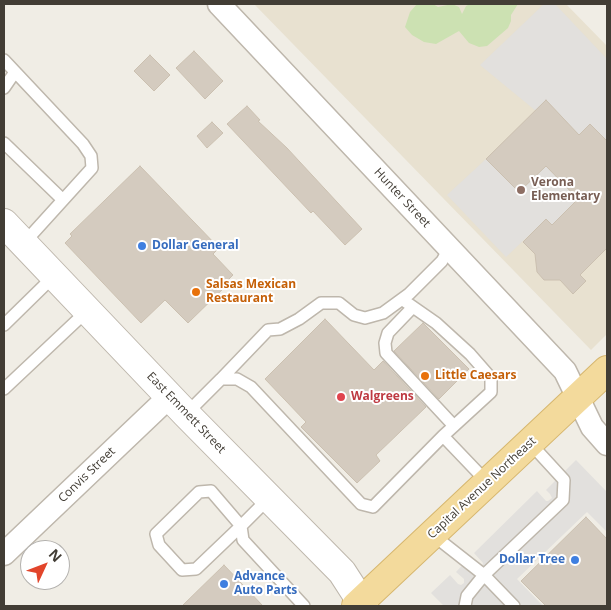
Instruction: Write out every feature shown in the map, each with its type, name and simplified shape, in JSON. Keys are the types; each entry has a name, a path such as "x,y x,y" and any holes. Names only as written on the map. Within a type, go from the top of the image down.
{"main road":[{"name":"Capital Avenue Northeast","path":"360,605 432,534 607,370"}],"street":[{"name":"Hunter Street","path":"219,4 565,371 592,427 607,444"},
{"name":"East Emmett Street","path":"4,223 178,405 342,572 360,605"},
{"name":"Convis Street","path":"4,554 178,405"}],"lane":[{"path":"4,60 83,144 91,156 92,168 24,244"},
{"path":"4,88 16,72"},
{"path":"4,143 63,200"},
{"path":"178,405 221,379 268,330 280,328 299,319 321,303 339,302 354,315 365,318 383,313 403,300 442,261 449,248"},
{"path":"4,325 55,275"},
{"path":"221,379 237,379 251,387 361,504 373,507 443,436 491,392 491,378 470,354 436,323 403,300"},
{"path":"413,307 388,333 385,343 386,353 454,426"},
{"path":"4,389 88,310"},
{"path":"443,436 488,482"},
{"path":"465,606 466,596 484,576 563,500 564,480 530,442"},
{"path":"269,498 241,526 196,570 182,570 159,545 156,534 199,492 211,491 241,526 243,540 304,606"},
{"path":"432,534 484,576 514,606"}],"shaded area":[{"name":"Verona Elementary","path":"254,4 566,4 607,46 607,334 591,350"},
{"path":"544,4 555,4 607,59 607,141 590,124 579,135 547,101 536,111 480,65"},
{"path":"486,159 519,192 546,166 578,199 552,225 546,219 506,257 447,195"},
{"path":"576,460 607,492 607,532 587,512 517,579 543,606 444,606 431,593 450,575 458,584 464,583 464,579 456,572 469,558 482,567 483,563 474,553 537,491 546,501 552,498 546,490"}],"green space":[{"path":"417,4 433,4 438,7 452,4 459,7 462,14 466,6 470,4 518,4 511,15 508,28 487,46 479,47 469,43 459,31 436,44 424,42 412,35 405,27 410,12"}],"building":[{"path":"194,51 223,81 205,99 176,68"},
{"path":"150,55 170,75 154,91 134,71"},
{"path":"546,100 579,135 590,124 607,141 607,248 580,275 586,281 573,294 560,280 544,280 537,272 535,254 523,242 546,219 552,225 578,199 546,166 519,192 486,159"},
{"path":"247,106 260,120 258,121 287,148 362,229 345,245 313,211 311,213 227,124"},
{"path":"212,122 223,133 207,148 197,136"},
{"name":"Dollar General","path":"140,166 219,248 213,254 233,275 225,283 227,285 188,323 165,300 141,323 65,243 72,236 70,234"},
{"name":"Walgreens","path":"325,319 374,370 383,361 426,407 376,455 380,461 357,483 301,427 306,422 265,379"},
{"path":"423,323 469,369 439,399 394,351"},
{"name":"Dollar Tree","path":"586,517 607,539 607,606 546,606 521,581"},
{"name":"Advance Auto Parts","path":"224,565 263,606 182,606"}],"place":[{"name":"Verona Elementary","path":"521,190"},
{"name":"Dollar General","path":"142,246"},
{"name":"Salsas Mexican Restaurant","path":"196,292"},
{"name":"Little Caesars","path":"425,376"},
{"name":"Walgreens","path":"341,397"},
{"name":"Dollar Tree","path":"575,560"},
{"name":"Advance Auto Parts","path":"224,584"}]}
